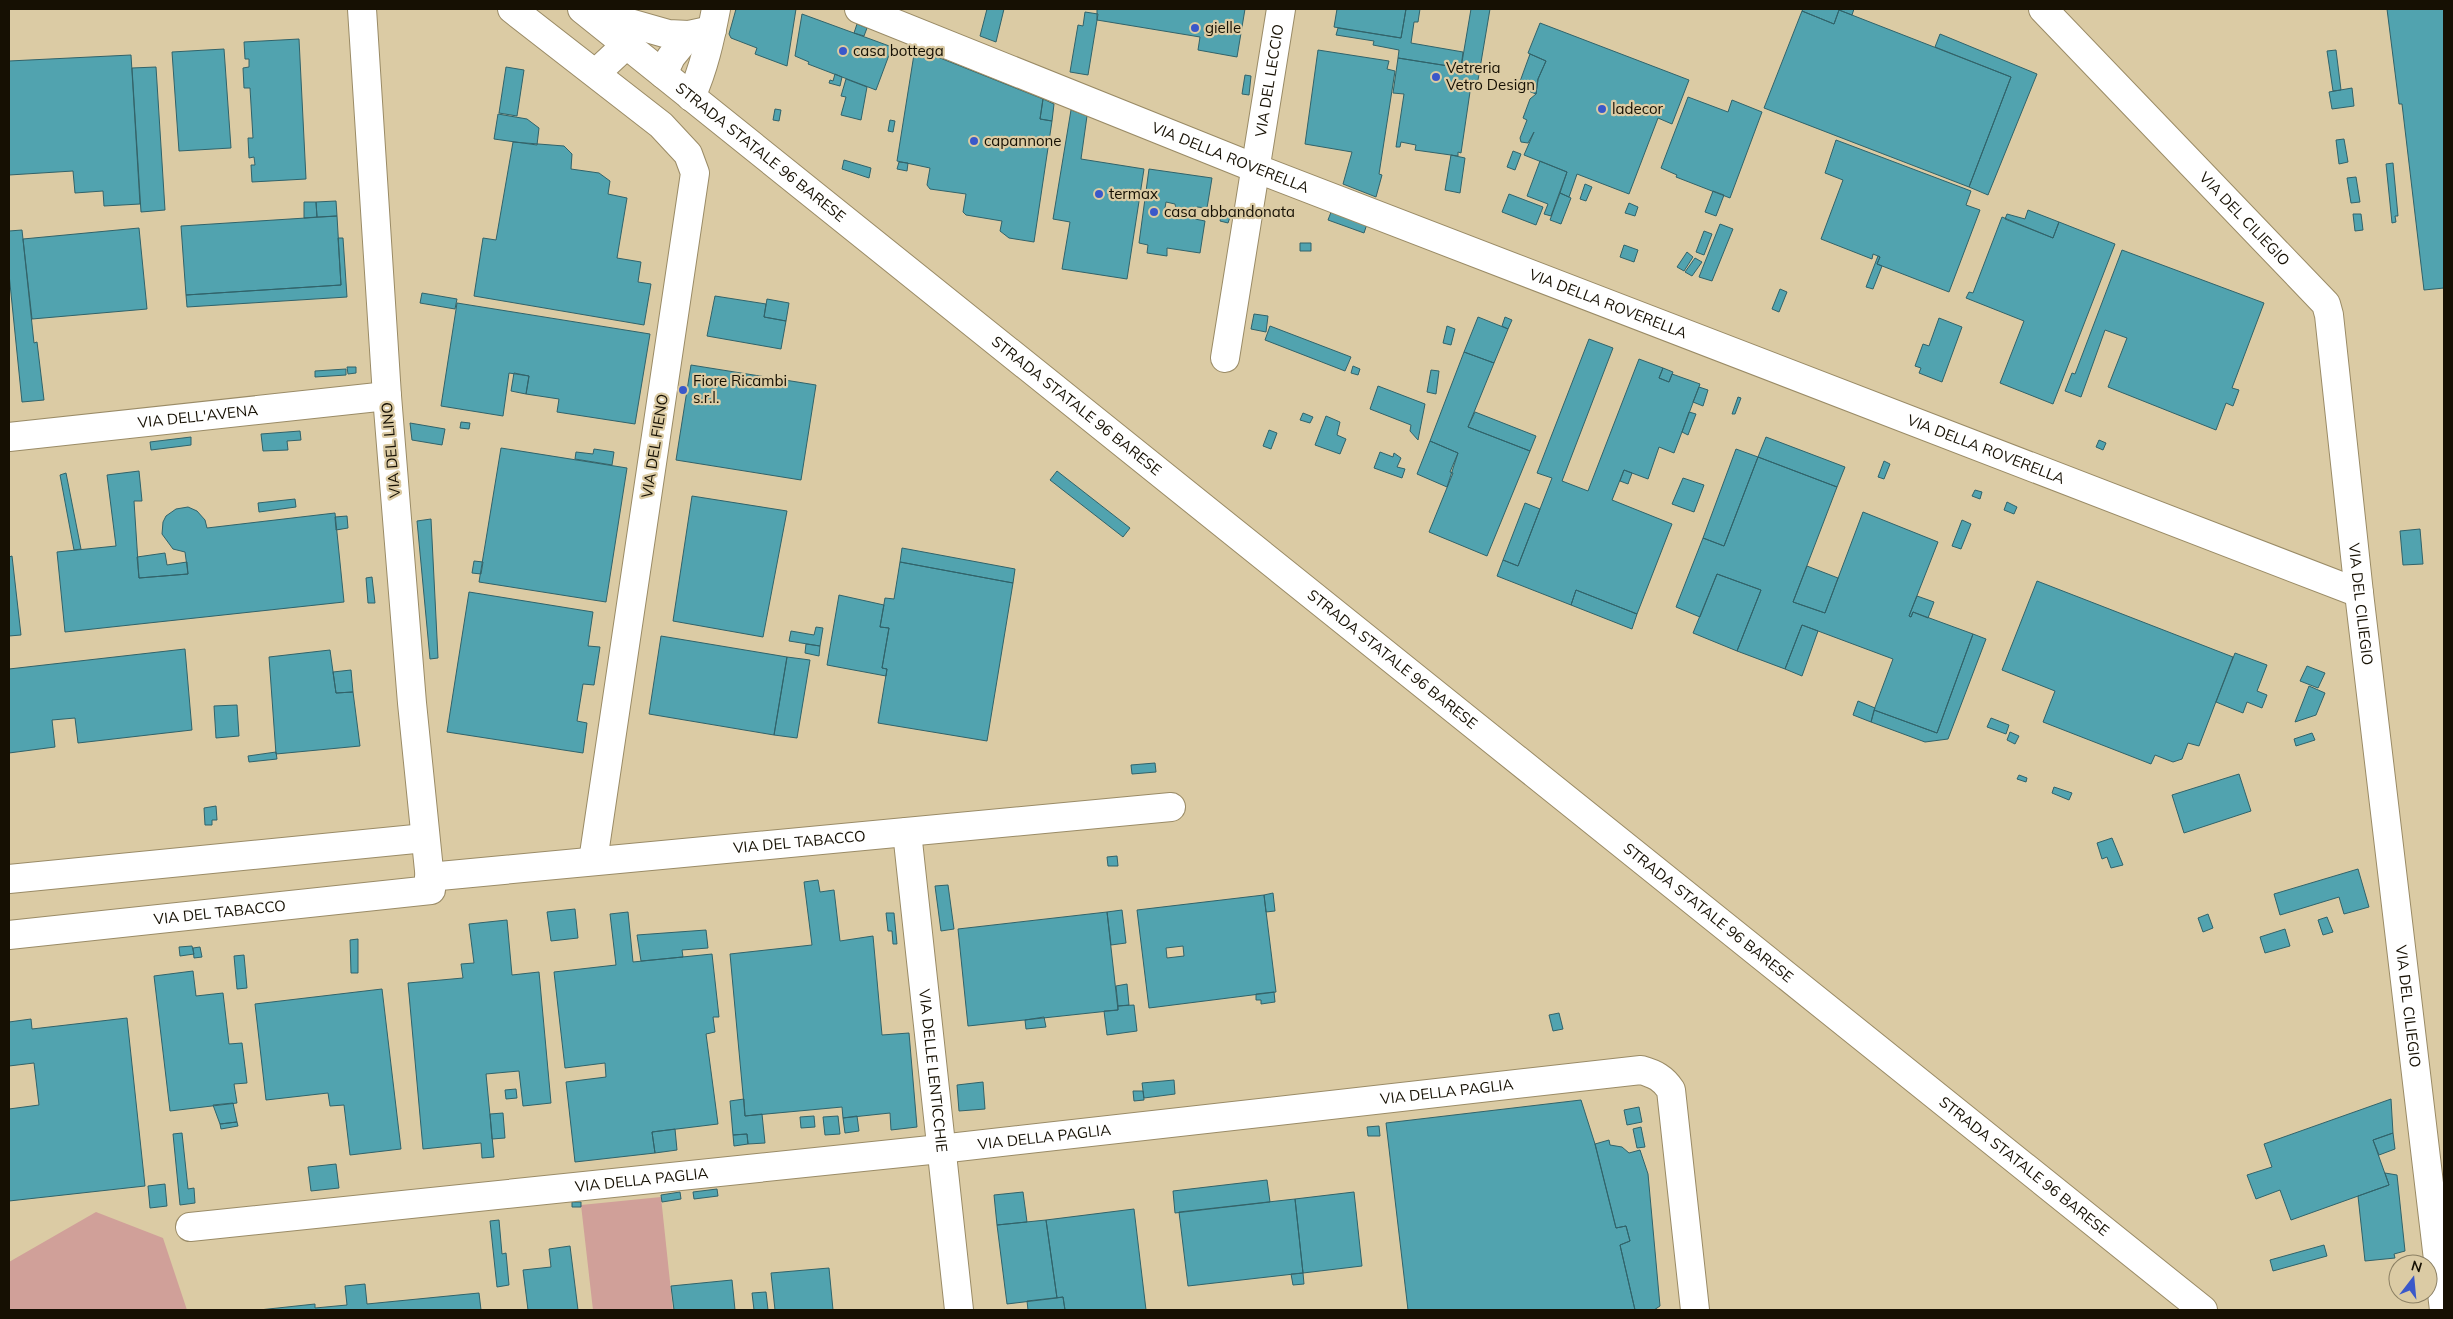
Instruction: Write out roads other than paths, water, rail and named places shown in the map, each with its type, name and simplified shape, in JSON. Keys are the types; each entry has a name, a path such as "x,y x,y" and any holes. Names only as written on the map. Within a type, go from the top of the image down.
{"street":[{"name":"VIA DEL LINO","path":"362,9 386,396 430,884"},
{"name":"VIA DEL FIENO","path":"512,9 661,125 678,142 693,164 695,182 593,861"},
{"name":"VIA DELLA ROVERELLA","path":"859,9 1255,168 2359,593"},
{"name":"VIA DEL LECCIO","path":"1225,358 1281,9"},
{"name":"VIA DEL CILIEGIO","path":"2043,9 2326,304 2329,315 2359,593 2444,1310"},
{"path":"583,10 646,29 705,25"},
{"name":"STRADA STATALE 96 BARESE","path":"583,10 2177,1300 2203,1310"},
{"path":"663,74 671,56 705,25"},
{"path":"691,97 703,70 705,25"},
{"path":"596,73 626,45"},
{"name":"VIA DELL'AVENA","path":"9,437 386,396"},
{"name":"VIA DEL TABACCO","path":"9,934 430,884 593,861 1171,807"},
{"name":"VIA DELLE LENTICCHIE","path":"907,832 959,1310"},
{"path":"9,879 425,838"},
{"name":"VIA DELLA PAGLIA","path":"190,1227 940,1149 1641,1070 1655,1074 1665,1080 1671,1090 1695,1310"}],"place":[{"name":"gielle","path":"1195,28"},
{"name":"casa bottega","path":"843,51"},
{"name":"Vetreria Vetro Design","path":"1436,77"},
{"name":"ladecor","path":"1602,109"},
{"name":"capannone","path":"974,141"},
{"name":"termax","path":"1099,194"},
{"name":"casa abbandonata","path":"1154,212"},
{"name":"Fiore Ricambi s.r.l.","path":"683,390"}]}
